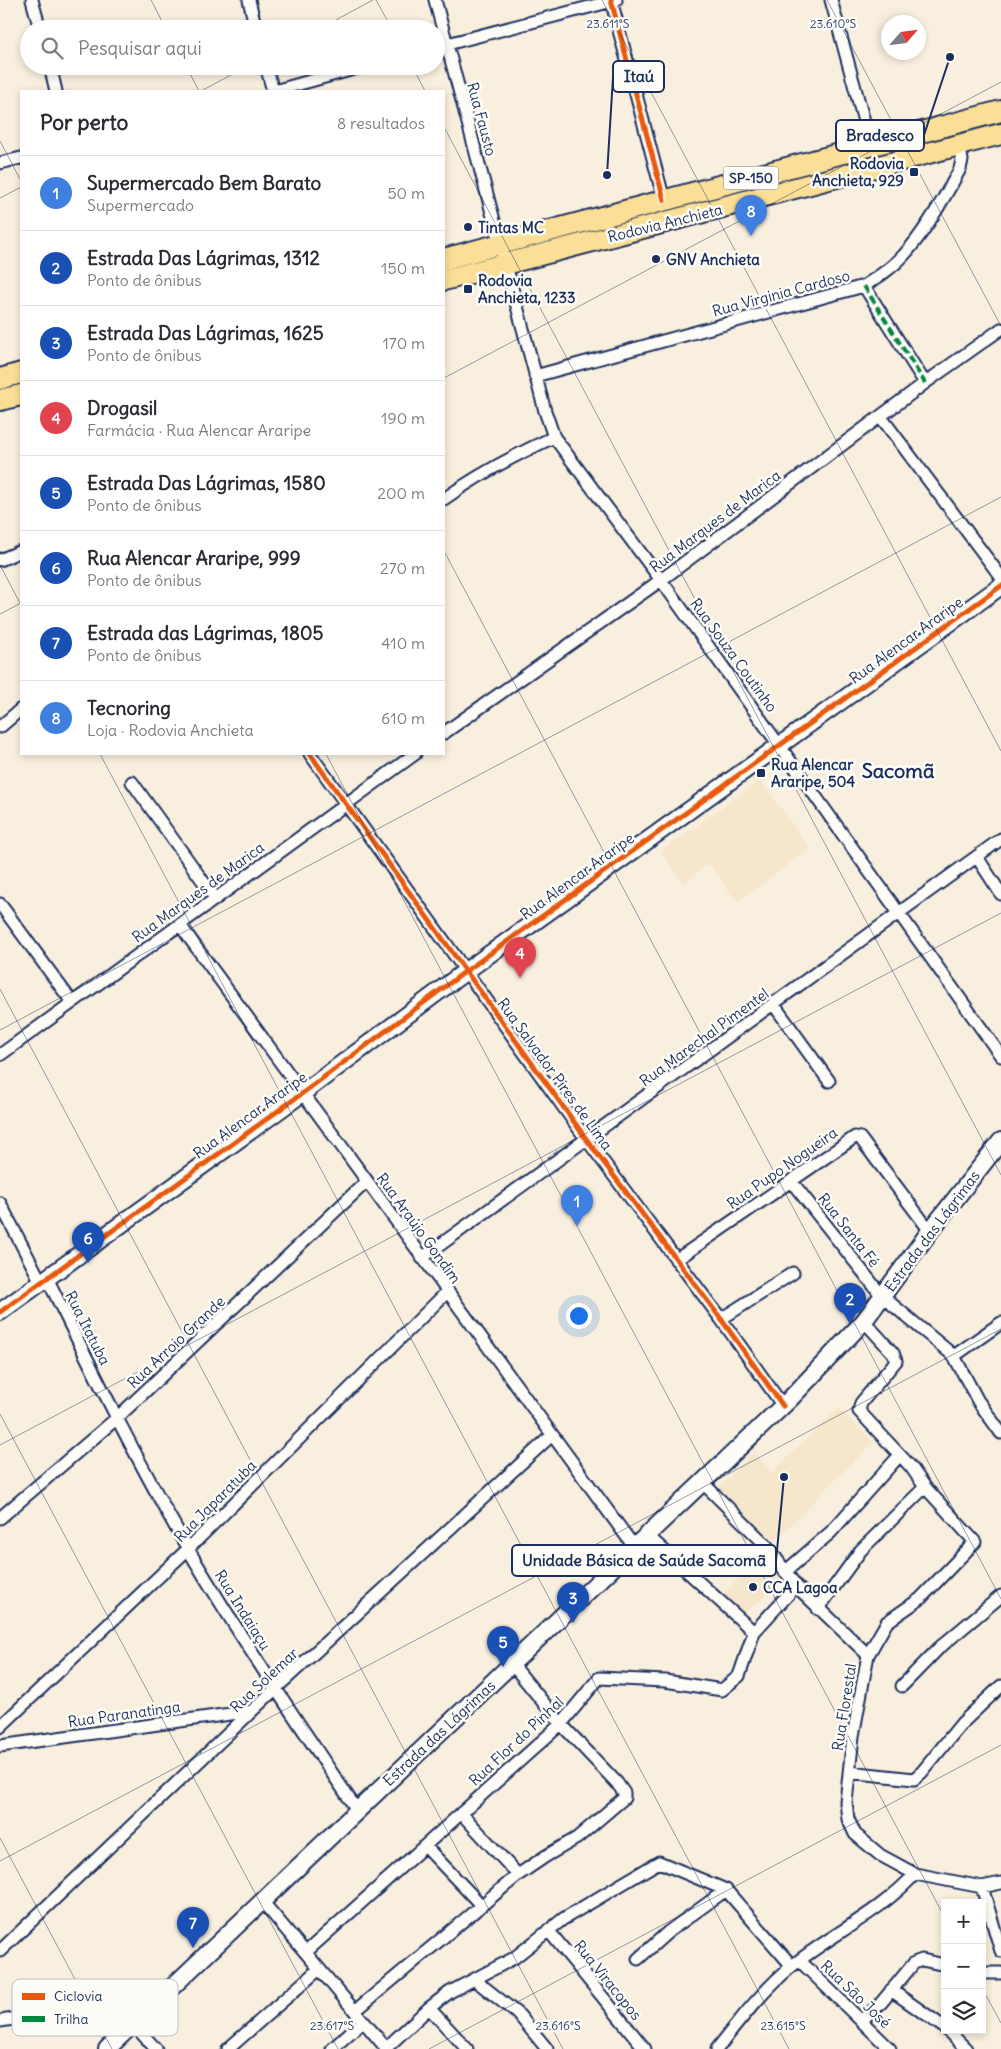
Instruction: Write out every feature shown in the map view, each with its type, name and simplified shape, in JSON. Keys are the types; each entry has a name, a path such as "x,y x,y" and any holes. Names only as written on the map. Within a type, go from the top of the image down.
{"highway":[{"name":"Rodovia Anchieta","path":"445,280 504,254 664,200 1001,112"},
{"name":"Rodovia Anchieta","path":"445,259 504,254 959,146 1001,134"},
{"path":"0,379 20,373"},
{"path":"0,400 20,395"}],"main road":[{"name":"Rua Alencar Araripe","path":"0,1312 304,1092 466,971 1001,586"},
{"name":"Estrada das Lágrimas","path":"178,1981 783,1406 864,1321 930,1231 1001,1141"},
{"name":"Estrada das Lágrimas","path":"107,2049 121,2036"}],"street":[{"path":"32,0 38,20"},
{"path":"248,0 254,20"},
{"name":"Rua Fausto","path":"435,0 438,20"},
{"path":"445,44 613,0 664,200"},
{"path":"831,0 870,147"},
{"name":"Rua Fausto","path":"445,58 504,254"},
{"path":"55,75 56,90"},
{"path":"269,75 274,90"},
{"path":"278,90 332,75"},
{"name":"Rua Virginia Cardoso","path":"535,376 864,286 891,268 904,255 918,236 960,169 962,160 959,146"},
{"path":"0,163 20,158"},
{"name":"Rua Souza Coutinho","path":"504,254 535,376 554,437 661,580 1001,1056"},
{"path":"864,286 925,383"},
{"name":"Rua Marques de Marica","path":"445,733 661,580 925,383 1001,329"},
{"path":"881,417 1001,576"},
{"path":"445,498 495,465 554,437"},
{"path":"0,560 20,551"},
{"path":"0,727 20,710"},
{"name":"Rua Salvador Pires de Lima","path":"311,755 586,1140 721,1319 783,1406"},
{"name":"Rua Marques de Marica","path":"0,1055 414,755"},
{"path":"132,782 216,898"},
{"name":"Rua Marechal Pimentel","path":"422,1258 1001,840"},
{"path":"977,857 1001,894"},
{"path":"0,904 72,1002"},
{"name":"Rua Araújo Gondim","path":"180,925 304,1092 366,1182 635,1548"},
{"path":"774,1005 829,1081"},
{"name":"Rua Pupo Nogueira","path":"676,1260 792,1182 850,1139 858,1137 930,1231"},
{"name":"Rua Arroio Grande","path":"0,1518 118,1418 366,1182"},
{"name":"Rua Santa Fé","path":"792,1182 882,1296 954,1356"},
{"name":"Rua Itatuba","path":"0,1203 44,1280 118,1418"},
{"path":"721,1319 793,1273"},
{"name":"Rua Japaratuba","path":"0,1727 188,1549 447,1292"},
{"path":"818,1609 861,1550 925,1487 911,1467 859,1411 861,1403 896,1361 893,1353 864,1321"},
{"path":"1001,1323 954,1356 978,1401 1001,1433"},
{"name":"Rua Indaiaçu","path":"118,1418 188,1549 275,1689 357,1810"},
{"name":"Rua Solemar","path":"0,1951 252,1710 552,1435"},
{"path":"785,1572 830,1532 899,1456"},
{"path":"703,1483 767,1546 796,1586 818,1609 868,1655"},
{"name":"Rua Florestal","path":"925,1487 975,1542 920,1599 887,1622 868,1655 853,1736 849,1772 846,1802 850,1827 880,1855 915,1874 982,1887 1001,1883"},
{"path":"648,1536 754,1632"},
{"name":"Rua Flor do Pinhal","path":"306,1952 561,1724 599,1678 665,1681 722,1690 739,1676 754,1632 796,1586"},
{"path":"902,1686 939,1648 1001,1596"},
{"path":"355,2011 480,1905 518,1875 577,1838 624,1798 624,1793 617,1783 561,1724 512,1664"},
{"path":"849,1772 914,1779 922,1772 962,1723 1001,1686"},
{"name":"Rua Paranatinga","path":"0,1746 252,1710"},
{"path":"461,1813 518,1875"},
{"path":"425,1846 480,1905"},
{"path":"262,1901 385,2048 429,2008 450,1992 514,1958 563,1919 659,1862 726,1890"},
{"path":"717,2049 747,2012 796,1964 884,1904 915,1874"},
{"path":"982,1887 1001,1951"},
{"path":"638,1959 668,1932 726,1890"},
{"name":"Rua São José","path":"726,1890 796,1964 862,2020 890,2049"},
{"name":"Rua Viracopos","path":"548,1930 645,2049"},
{"path":"862,2020 909,1968 918,1961 941,1964"},
{"path":"228,2049 319,1969"},
{"path":"986,1973 1001,1973"},
{"path":"475,1980 519,2015 547,2049"},
{"path":"891,1990 941,2025"},
{"path":"429,2008 467,2049"},
{"path":"332,2049 363,2021"},
{"path":"951,2034 966,2049"},
{"path":"144,2036 156,2049"}],"shaded area":[{"path":"760,780 810,848 737,902 709,864 683,883 661,852"},
{"path":"839,1408 873,1442 772,1544 752,1522 716,1490 753,1452 772,1472"},
{"name":"CCA Lagoa","path":"765,1553 784,1579 745,1613 722,1595"}],"marked path":[{"path":"864,286 925,383"}],"cycle path":[{"path":"611,0 664,200"},
{"path":"0,1312 304,1092 466,971 1001,586"},
{"path":"311,755 587,1140 721,1319 783,1406"}],"place":[{"name":"Bradesco","path":"950,57"},
{"name":"Rodovia Anchieta, 929","path":"914,172"},
{"name":"Itaú","path":"607,175"},
{"name":"Tintas MC","path":"468,227"},
{"name":"Tecnoring","path":"751,236"},
{"name":"GNV Anchieta","path":"656,259"},
{"name":"Rodovia Anchieta, 1233","path":"468,289"},
{"name":"Rua Alencar Araripe, 504","path":"761,773"},
{"name":"Drogasil","path":"520,978"},
{"name":"Supermercado Bem Barato","path":"577,1226"},
{"name":"Rua Alencar Araripe, 999","path":"88,1263"},
{"name":"Estrada Das Lágrimas, 1312","path":"850,1324"},
{"name":"Unidade Básica de Saúde Sacomã","path":"784,1477"},
{"name":"CCA Lagoa","path":"753,1587"},
{"name":"Estrada Das Lágrimas, 1625","path":"573,1623"},
{"name":"Estrada Das Lágrimas, 1580","path":"503,1667"},
{"name":"Estrada das Lágrimas, 1805","path":"193,1948"}],"district":[{"name":"Sacomã","path":"898,770"}]}
